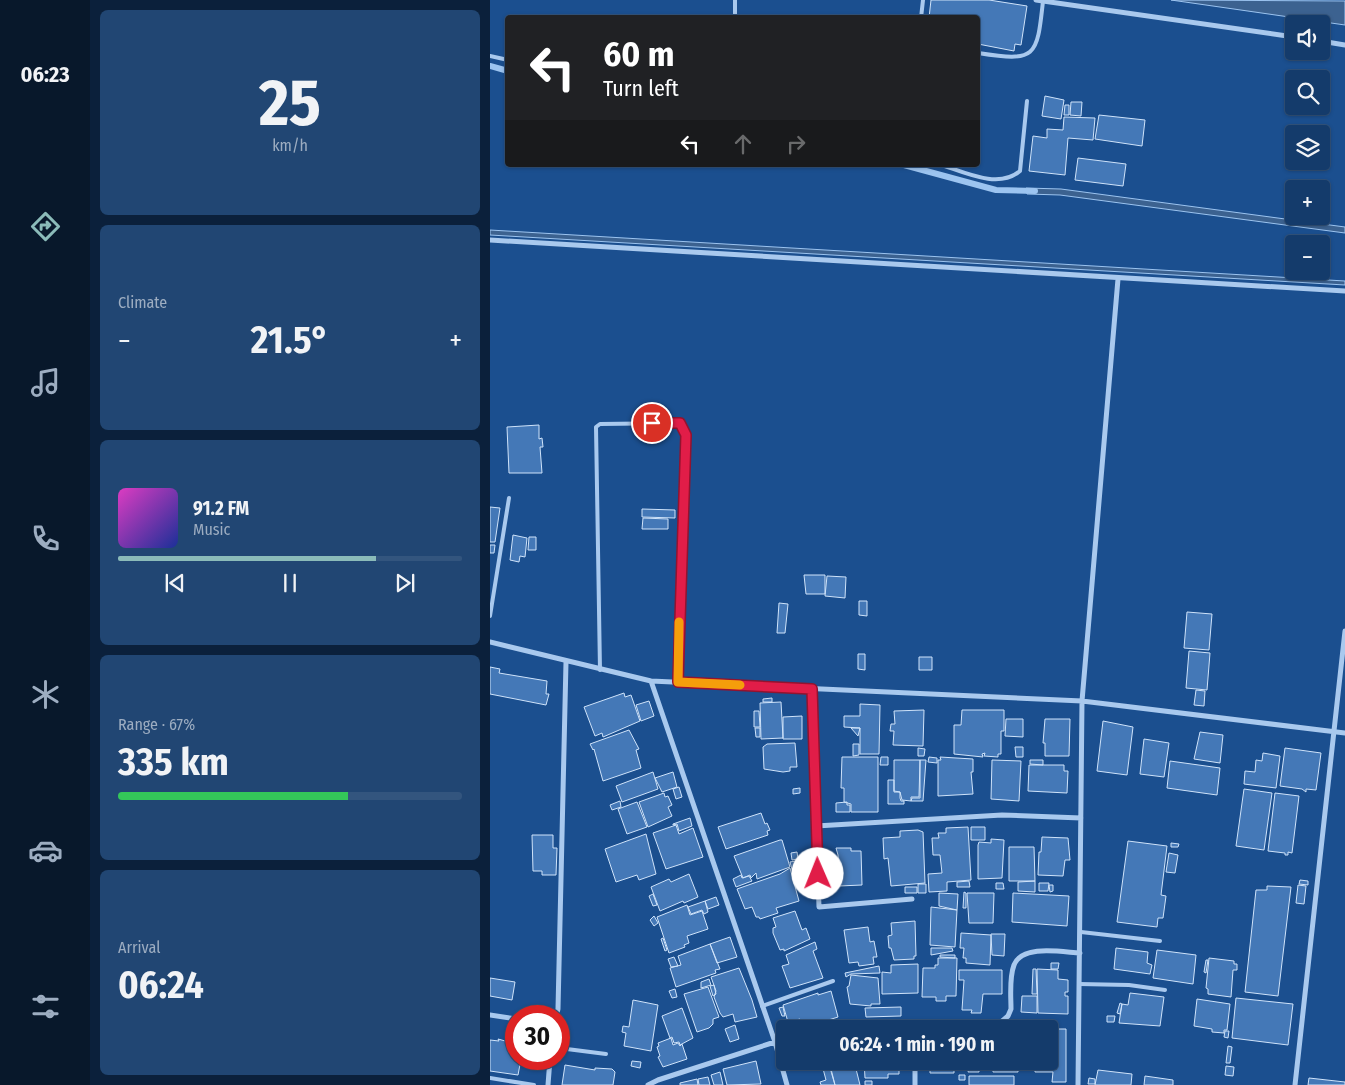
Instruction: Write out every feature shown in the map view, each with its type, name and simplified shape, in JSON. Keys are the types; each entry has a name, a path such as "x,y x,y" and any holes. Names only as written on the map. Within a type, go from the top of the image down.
{"street":[{"path":"1036,0 1285,36"},
{"path":"1330,42 1345,45"},
{"path":"490,240 1118,279 1345,291"},
{"path":"1078,1085 1082,701 1118,279"},
{"path":"1296,1085 1345,631"},
{"path":"490,642 566,662 651,681 1082,701 1345,733"},
{"path":"557,1005 566,662"},
{"path":"651,681 775,1042 787,1085"},
{"path":"812,689 818,907 912,899"},
{"path":"816,826 1002,815 1081,818"},
{"path":"1003,1020 1008,1016 1011,1009 1013,966 1020,956 1033,952 1080,952"},
{"path":"490,1015 505,1017"},
{"path":"648,1085 658,1080 775,1042"},
{"path":"548,1085 549,1070"},
{"path":"915,1070 915,1085"}],"lane":[{"path":"735,0 735,15"},
{"path":"921,15 923,0"},
{"path":"980,53 1011,58 1026,56 1036,46 1039,38 1043,1"},
{"path":"490,56 505,59"},
{"path":"949,167 996,180 1012,178 1020,171 1027,100"},
{"path":"600,670 596,427 600,424 680,423 686,435 678,682"},
{"path":"490,616 509,498"},
{"path":"1081,932 1160,941"},
{"path":"762,1006 833,981"},
{"path":"1080,984 1129,985 1165,990"},
{"path":"570,1049 606,1054"},
{"path":"490,1078 534,1085"}],"water":[{"path":"1171,0 1345,1 1345,25 1330,23 1330,15 1285,16"},
{"path":"1026,188 1061,189 1285,219 1285,225 1060,195 1027,194"},
{"path":"1285,225 1330,225 1345,227 1345,233"},
{"path":"490,230 1285,277 1285,280 1345,281 1345,285 490,235"}],"building":[{"path":"931,0 989,0 1027,6 1021,45 1015,44 1014,51 980,44 980,15 929,15"},
{"path":"1045,96 1064,100 1061,119 1042,116"},
{"path":"1071,102 1082,102 1081,116 1070,115"},
{"path":"1065,105 1069,105 1069,115 1064,115"},
{"path":"1099,115 1145,120 1142,146 1095,139"},
{"path":"1064,117 1095,118 1093,140 1068,138 1065,175 1029,171 1033,136 1047,138 1047,129 1063,130"},
{"path":"1078,158 1126,164 1123,186 1075,180"},
{"path":"539,425 539,439 542,438 543,447 540,447 542,473 509,473 507,427"},
{"path":"490,507 500,508 495,542 490,542"},
{"path":"642,509 675,510 675,518 642,517"},
{"path":"643,518 668,519 668,529 642,529"},
{"path":"513,535 527,538 525,557 520,556 519,562 510,560"},
{"path":"529,537 536,537 536,550 528,550"},
{"path":"490,545 495,545 494,553 490,553"},
{"path":"804,575 825,575 825,594 806,594"},
{"path":"827,576 846,577 845,598 825,596"},
{"path":"859,601 867,601 867,616 859,615"},
{"path":"779,603 788,604 785,633 777,633"},
{"path":"1187,612 1212,614 1209,650 1184,648"},
{"path":"1189,651 1210,653 1207,690 1186,688"},
{"path":"858,654 865,654 865,670 858,669"},
{"path":"919,657 932,657 932,670 919,670"},
{"path":"490,667 500,669 499,673 547,681 546,694 549,694 546,705 490,694"},
{"path":"1196,690 1205,691 1204,706 1194,705"},
{"path":"624,693 625,697 631,695 640,721 603,737 602,733 595,736 584,707"},
{"path":"772,698 772,702 763,702 763,699"},
{"path":"649,701 654,716 641,721 636,705"},
{"path":"781,702 783,738 761,739 760,703"},
{"path":"860,704 880,705 879,754 860,754 860,728 844,727 844,716 860,716"},
{"path":"924,710 923,746 893,745 894,731 890,731 891,724 895,724 894,711"},
{"path":"962,710 1004,710 1004,731 1001,731 1001,754 998,754 998,757 984,756 985,753 982,754 983,757 954,754 954,725 961,725"},
{"path":"754,711 759,711 760,727 754,727"},
{"path":"802,716 802,739 783,739 783,717"},
{"path":"1006,719 1023,719 1023,737 1005,736"},
{"path":"1045,719 1070,719 1069,756 1045,756 1045,743 1043,743"},
{"path":"1103,721 1133,727 1127,775 1097,771"},
{"path":"755,728 760,728 760,737 756,737"},
{"path":"851,728 860,728 858,736"},
{"path":"629,730 639,749 636,750 641,768 603,781 594,749 590,744"},
{"path":"1200,732 1223,735 1220,763 1194,759"},
{"path":"1144,739 1169,743 1164,777 1140,774"},
{"path":"795,743 797,767 790,767 790,771 783,772 764,769 763,747 767,744"},
{"path":"853,744 859,744 859,755 853,756"},
{"path":"1015,747 1023,747 1023,757 1016,757"},
{"path":"918,748 925,749 924,756 918,756"},
{"path":"1285,748 1321,753 1316,790 1306,789 1306,792 1302,789 1280,786"},
{"path":"1263,753 1280,756 1276,788 1244,784 1245,771 1255,772 1256,760 1262,761"},
{"path":"842,757 878,757 878,812 851,812 851,804 844,802 844,788 841,788"},
{"path":"881,757 888,757 888,765 880,765"},
{"path":"929,757 937,758 937,763 928,762"},
{"path":"940,757 973,759 973,772 971,772 973,794 938,796 938,760 941,760"},
{"path":"894,760 920,760 919,797 911,797 911,801 902,800 900,792 894,791"},
{"path":"920,760 926,760 923,801 911,801 912,798 920,798"},
{"path":"992,760 1021,761 1019,801 991,799"},
{"path":"1030,760 1043,760 1043,765 1030,764"},
{"path":"1170,761 1220,768 1217,795 1167,788"},
{"path":"1029,765 1064,765 1064,771 1068,771 1067,793 1028,791"},
{"path":"653,772 658,789 622,802 616,786"},
{"path":"673,772 677,787 662,792 655,778"},
{"path":"888,780 894,780 894,792 900,792 901,801 904,801 904,804 888,804"},
{"path":"679,787 682,797 676,799 673,789"},
{"path":"800,788 800,793 793,794 793,789"},
{"path":"1244,789 1272,793 1264,850 1236,846"},
{"path":"664,793 665,797 668,796 672,805 668,807 672,816 648,827 639,802"},
{"path":"1275,793 1299,796 1292,853 1288,852 1288,855 1268,851"},
{"path":"620,801 621,807 612,810 610,805"},
{"path":"637,802 647,827 627,834 618,809"},
{"path":"847,802 847,805 850,805 850,812 836,812 836,803"},
{"path":"761,813 765,824 767,823 770,830 767,831 768,835 726,849 718,827"},
{"path":"690,818 692,826 679,831 677,824 673,825 673,824"},
{"path":"676,825 679,834 693,828 703,857 666,869 653,833"},
{"path":"968,827 971,880 947,882 947,891 929,892 928,874 942,873 940,855 933,855 932,838 939,838 938,833 946,833 946,828"},
{"path":"971,827 985,827 985,840 971,840"},
{"path":"918,830 923,832 925,883 891,886 888,858 884,859 883,838 900,837 900,831"},
{"path":"646,834 656,874 639,880 637,875 616,882 605,849"},
{"path":"532,835 553,835 553,848 557,848 556,875 542,875 542,871 533,871"},
{"path":"1042,837 1068,838 1070,860 1065,860 1063,876 1038,875"},
{"path":"991,839 1004,840 1002,878 978,879 978,845 979,842 991,843"},
{"path":"782,840 790,867 757,879 756,873 751,878 750,875 743,878 734,856"},
{"path":"1128,841 1167,846 1161,895 1166,896 1163,918 1158,918 1157,927 1117,922"},
{"path":"1171,843 1179,844 1178,847 1171,847"},
{"path":"1009,847 1034,847 1035,881 1009,881"},
{"path":"836,848 851,848 851,851 861,851 862,885 839,886"},
{"path":"797,852 798,859 792,860 791,853"},
{"path":"1169,853 1178,855 1175,873 1166,872"},
{"path":"807,860 808,885 798,886 796,861"},
{"path":"796,861 796,872 793,873 790,862"},
{"path":"838,864 838,876 833,877 832,865"},
{"path":"790,868 799,901 776,908 778,913 760,919 756,917 752,907 745,909 737,889 780,874"},
{"path":"689,874 698,897 660,911 651,887 669,879 671,882"},
{"path":"741,875 742,878 749,876 752,881 736,887 733,879"},
{"path":"1300,880 1308,881 1308,885 1299,884"},
{"path":"969,881 970,887 957,887 957,882"},
{"path":"1035,881 1035,892 1018,891 1018,882"},
{"path":"996,883 1003,883 1004,889 996,889"},
{"path":"1039,883 1049,883 1048,891 1039,891"},
{"path":"918,884 926,884 926,893 918,893"},
{"path":"1049,885 1053,885 1053,891 1050,892"},
{"path":"1298,885 1306,886 1304,904 1296,903"},
{"path":"1267,886 1291,887 1278,996 1245,992 1256,890 1267,890"},
{"path":"905,887 917,887 917,893 905,893"},
{"path":"964,892 966,893 966,908 963,908"},
{"path":"939,893 958,894 957,910 939,906"},
{"path":"967,893 994,893 993,923 969,923"},
{"path":"1013,893 1069,896 1067,926 1012,922"},
{"path":"653,894 657,905 653,906 649,896"},
{"path":"716,897 719,905 708,909 705,901"},
{"path":"705,901 708,912 704,914 702,910 691,914 688,907"},
{"path":"687,905 690,915 702,911 708,929 687,936 689,943 684,945 685,947 669,953 657,917"},
{"path":"931,907 957,910 955,947 930,945"},
{"path":"795,911 802,930 806,928 810,939 784,951 784,949 780,950 773,933 773,928 776,927 773,918"},
{"path":"654,916 658,923 654,926 650,920"},
{"path":"915,921 916,956 914,956 914,959 894,960 891,948 889,948 888,936 892,935 891,923"},
{"path":"868,927 870,942 874,941 877,957 873,957 874,964 859,966 858,962 849,963 844,930"},
{"path":"961,933 991,935 990,965 966,963 966,958 963,958 964,948 960,948"},
{"path":"991,934 1005,934 1004,956 992,955"},
{"path":"730,937 737,957 717,963 710,944"},
{"path":"663,938 667,950 665,951 661,939"},
{"path":"815,942 817,949 813,951 823,978 790,988 782,966 789,964 786,955"},
{"path":"710,944 720,969 715,970 716,973 676,987 670,968 681,965 678,956"},
{"path":"931,948 952,948 953,951 931,955"},
{"path":"1116,948 1148,952 1147,963 1152,965 1150,974 1114,969"},
{"path":"1157,950 1196,955 1193,984 1153,978"},
{"path":"940,955 955,955 955,958 940,957"},
{"path":"674,957 678,966 671,967 668,959"},
{"path":"938,958 957,958 956,996 946,996 946,1001 936,1001 936,997 922,997 923,968 935,968 935,965 938,965"},
{"path":"1209,958 1234,961 1234,964 1237,964 1237,970 1233,970 1231,997 1208,994 1208,989 1206,988"},
{"path":"1206,960 1208,960 1206,973 1204,972"},
{"path":"1051,963 1059,963 1058,969 1051,969"},
{"path":"918,964 918,993 882,994 882,972 891,973 891,965"},
{"path":"879,966 880,973 851,974 846,977 845,973"},
{"path":"739,968 757,1017 735,1022 733,1014 723,1017 720,1013 714,997 716,991 711,977"},
{"path":"1033,969 1036,969 1037,994 1032,994"},
{"path":"1037,969 1058,970 1058,979 1068,980 1068,992 1065,992 1065,996 1068,996 1068,1014 1038,1013"},
{"path":"959,970 1002,970 1002,994 983,994 981,1013 971,1013 972,1010 962,1010 964,980 959,980"},
{"path":"851,975 878,978 880,1004 871,1004 871,1006 850,1004 847,987 849,986"},
{"path":"490,978 515,982 512,1000 490,996"},
{"path":"709,979 711,985 701,988 701,982"},
{"path":"714,985 716,994 713,996 710,986"},
{"path":"708,987 719,1017 713,1019 713,1024 709,1028 697,1032 684,994"},
{"path":"675,989 677,997 672,998 669,991"},
{"path":"831,991 838,1017 828,1020 787,1020 783,1005 818,993 818,995"},
{"path":"1130,993 1164,997 1160,1026 1119,1023 1122,1004 1128,1005"},
{"path":"1022,996 1037,996 1037,1013 1021,1012"},
{"path":"1236,998 1293,1004 1288,1045 1232,1038"},
{"path":"1197,999 1230,1004 1227,1030 1224,1030 1224,1033 1212,1032 1212,1029 1194,1026"},
{"path":"633,1000 658,1005 651,1051 624,1046 626,1033 622,1032 623,1026 629,1027"},
{"path":"1120,1003 1122,1004 1120,1014 1117,1013"},
{"path":"783,1007 785,1016 782,1016 779,1008"},
{"path":"901,1007 901,1016 866,1017 865,1008"},
{"path":"682,1008 693,1038 680,1045 679,1042 674,1043 672,1037 670,1038 662,1016"},
{"path":"1107,1016 1115,1016 1114,1022 1107,1022"},
{"path":"735,1025 739,1039 730,1042 725,1029"},
{"path":"1058,1029 1066,1029 1066,1082 1052,1082 1053,1072 1035,1072 1035,1070 1058,1070"},
{"path":"1225,1031 1229,1031 1228,1038 1224,1037"},
{"path":"671,1038 673,1045 678,1043 680,1046 682,1044 687,1059 663,1067 658,1057 660,1056 657,1047 659,1046 658,1043"},
{"path":"498,1039 505,1041 505,1070 519,1070 518,1075 490,1071 490,1040 499,1041"},
{"path":"1228,1046 1232,1047 1230,1063 1226,1063"},
{"path":"632,1061 641,1062 640,1068 631,1066"},
{"path":"756,1061 761,1084 727,1085 723,1069"},
{"path":"570,1066 595,1070 595,1068 612,1069 615,1072 613,1085 562,1085 564,1070 570,1070"},
{"path":"1226,1066 1234,1067 1233,1076 1225,1075"},
{"path":"823,1070 831,1070 835,1085 821,1085 820,1082 826,1080"},
{"path":"831,1070 856,1070 860,1085 835,1085"},
{"path":"865,1070 899,1070 899,1074 888,1074 888,1078 865,1078"},
{"path":"930,1070 954,1070 954,1073 930,1073"},
{"path":"968,1070 979,1070 979,1072 968,1072"},
{"path":"993,1070 1018,1070 1018,1072 993,1072"},
{"path":"1098,1070 1132,1074 1131,1085 1095,1085"},
{"path":"720,1072 723,1085 714,1085 711,1075"},
{"path":"959,1075 965,1075 965,1080 959,1080"},
{"path":"969,1076 1014,1076 1014,1085 969,1085"},
{"path":"1145,1076 1173,1080 1173,1085 1144,1085"},
{"path":"708,1077 710,1085 699,1085 698,1079"},
{"path":"1089,1078 1095,1079 1095,1084 1088,1084"},
{"path":"1309,1078 1345,1082 1345,1085 1308,1085"},
{"path":"697,1079 698,1085 680,1085 680,1083"},
{"path":"865,1081 872,1081 872,1085 865,1085"}],"waterway":[{"path":"490,66 505,70"},
{"path":"911,167 996,190 1035,191"}],"slow traffic":[{"path":"679,622 678,682 740,685"}],"route":[{"path":"652,423 680,423 684,427 686,435 682,501 678,682 812,689 818,874"}]}
